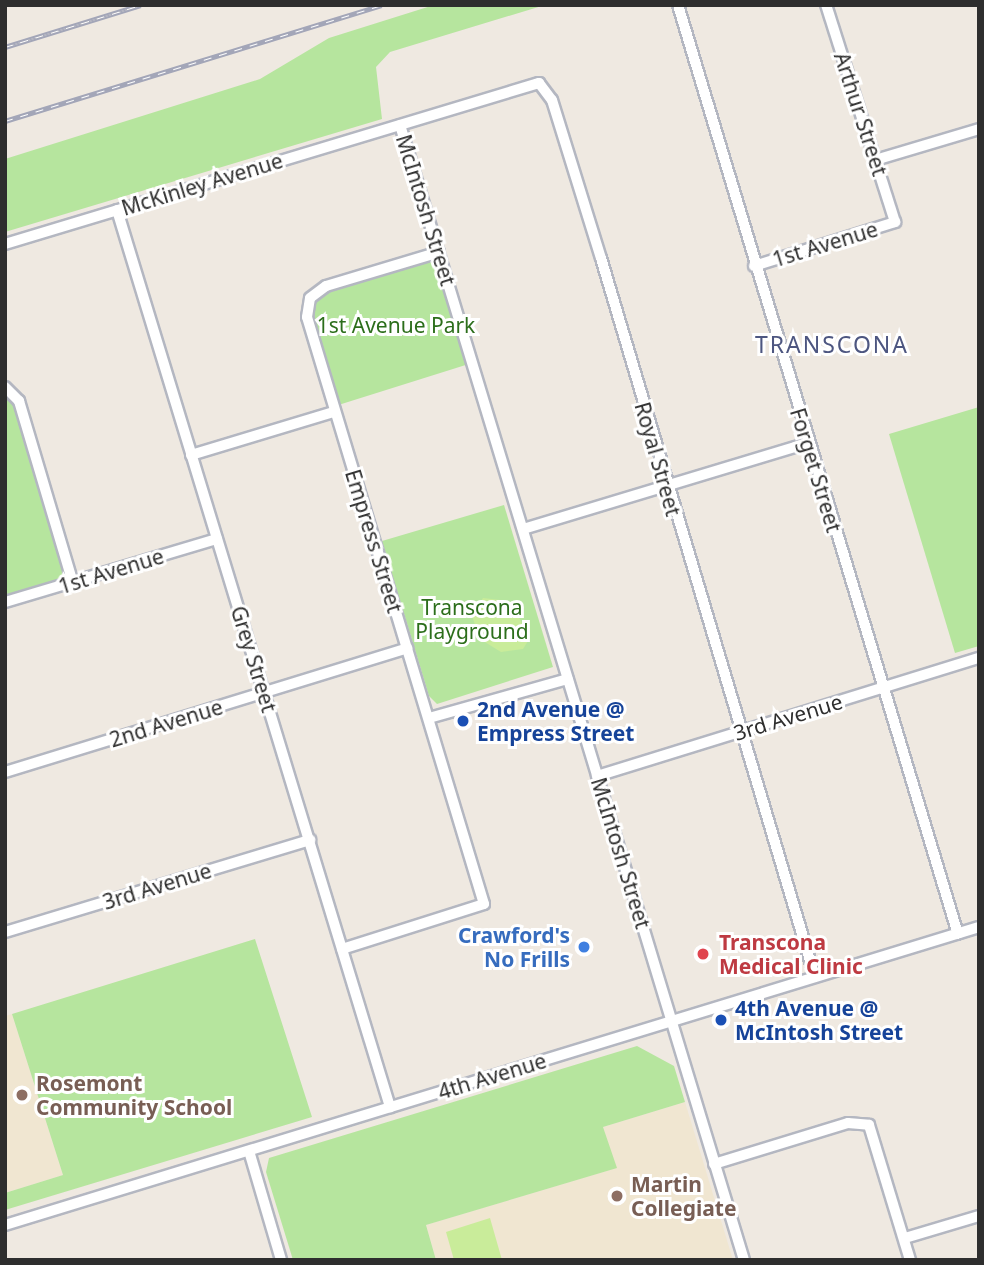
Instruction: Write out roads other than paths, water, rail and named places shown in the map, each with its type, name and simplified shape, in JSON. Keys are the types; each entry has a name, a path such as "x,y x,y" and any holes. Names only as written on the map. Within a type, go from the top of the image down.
{"street":[{"name":"Forget Street","path":"678,5 754,266 958,934"},
{"name":"Arthur Street","path":"826,5 895,222"},
{"name":"Royal Street","path":"400,125 539,83 560,126 665,486 816,977"},
{"name":"McKinley Avenue","path":"5,244 400,125"},
{"name":"McIntosh Street","path":"400,125 744,1260"},
{"path":"875,160 979,129"},
{"name":"Grey Street","path":"117,210 390,1107"},
{"name":"1st Avenue","path":"754,266 895,222"},
{"name":"Empress Street","path":"342,949 484,904 333,412 307,317 310,299 326,286 439,252"},
{"path":"5,387 19,401 73,583"},
{"path":"191,455 333,412"},
{"path":"523,529 808,443"},
{"name":"1st Avenue","path":"5,602 217,539"},
{"name":"2nd Avenue","path":"5,772 407,648"},
{"name":"3rd Avenue","path":"597,776 979,658"},
{"path":"429,718 568,679"},
{"name":"3rd Avenue","path":"5,932 310,840"},
{"name":"4th Avenue","path":"5,1225 979,927"},
{"path":"714,1164 848,1123 869,1125 910,1260"},
{"path":"249,1152 281,1260"},
{"path":"905,1238 979,1216"}],"railway":[{"path":"5,47 141,5"},
{"path":"5,121 382,5"}],"place":[{"name":"2nd Avenue @ Empress Street","path":"463,721"},
{"name":"Crawford's No Frills","path":"584,947"},
{"name":"Transcona Medical Clinic","path":"703,954"},
{"name":"4th Avenue @ McIntosh Street","path":"721,1020"},
{"name":"Rosemont Community School","path":"22,1095"},
{"name":"Martin Collegiate","path":"617,1196"}],"district":[{"name":"TRANSCONA","path":"832,344"}],"park label":[{"name":"1st Avenue Park","path":"396,325"},
{"name":"Transcona Playground","path":"472,619"}]}
